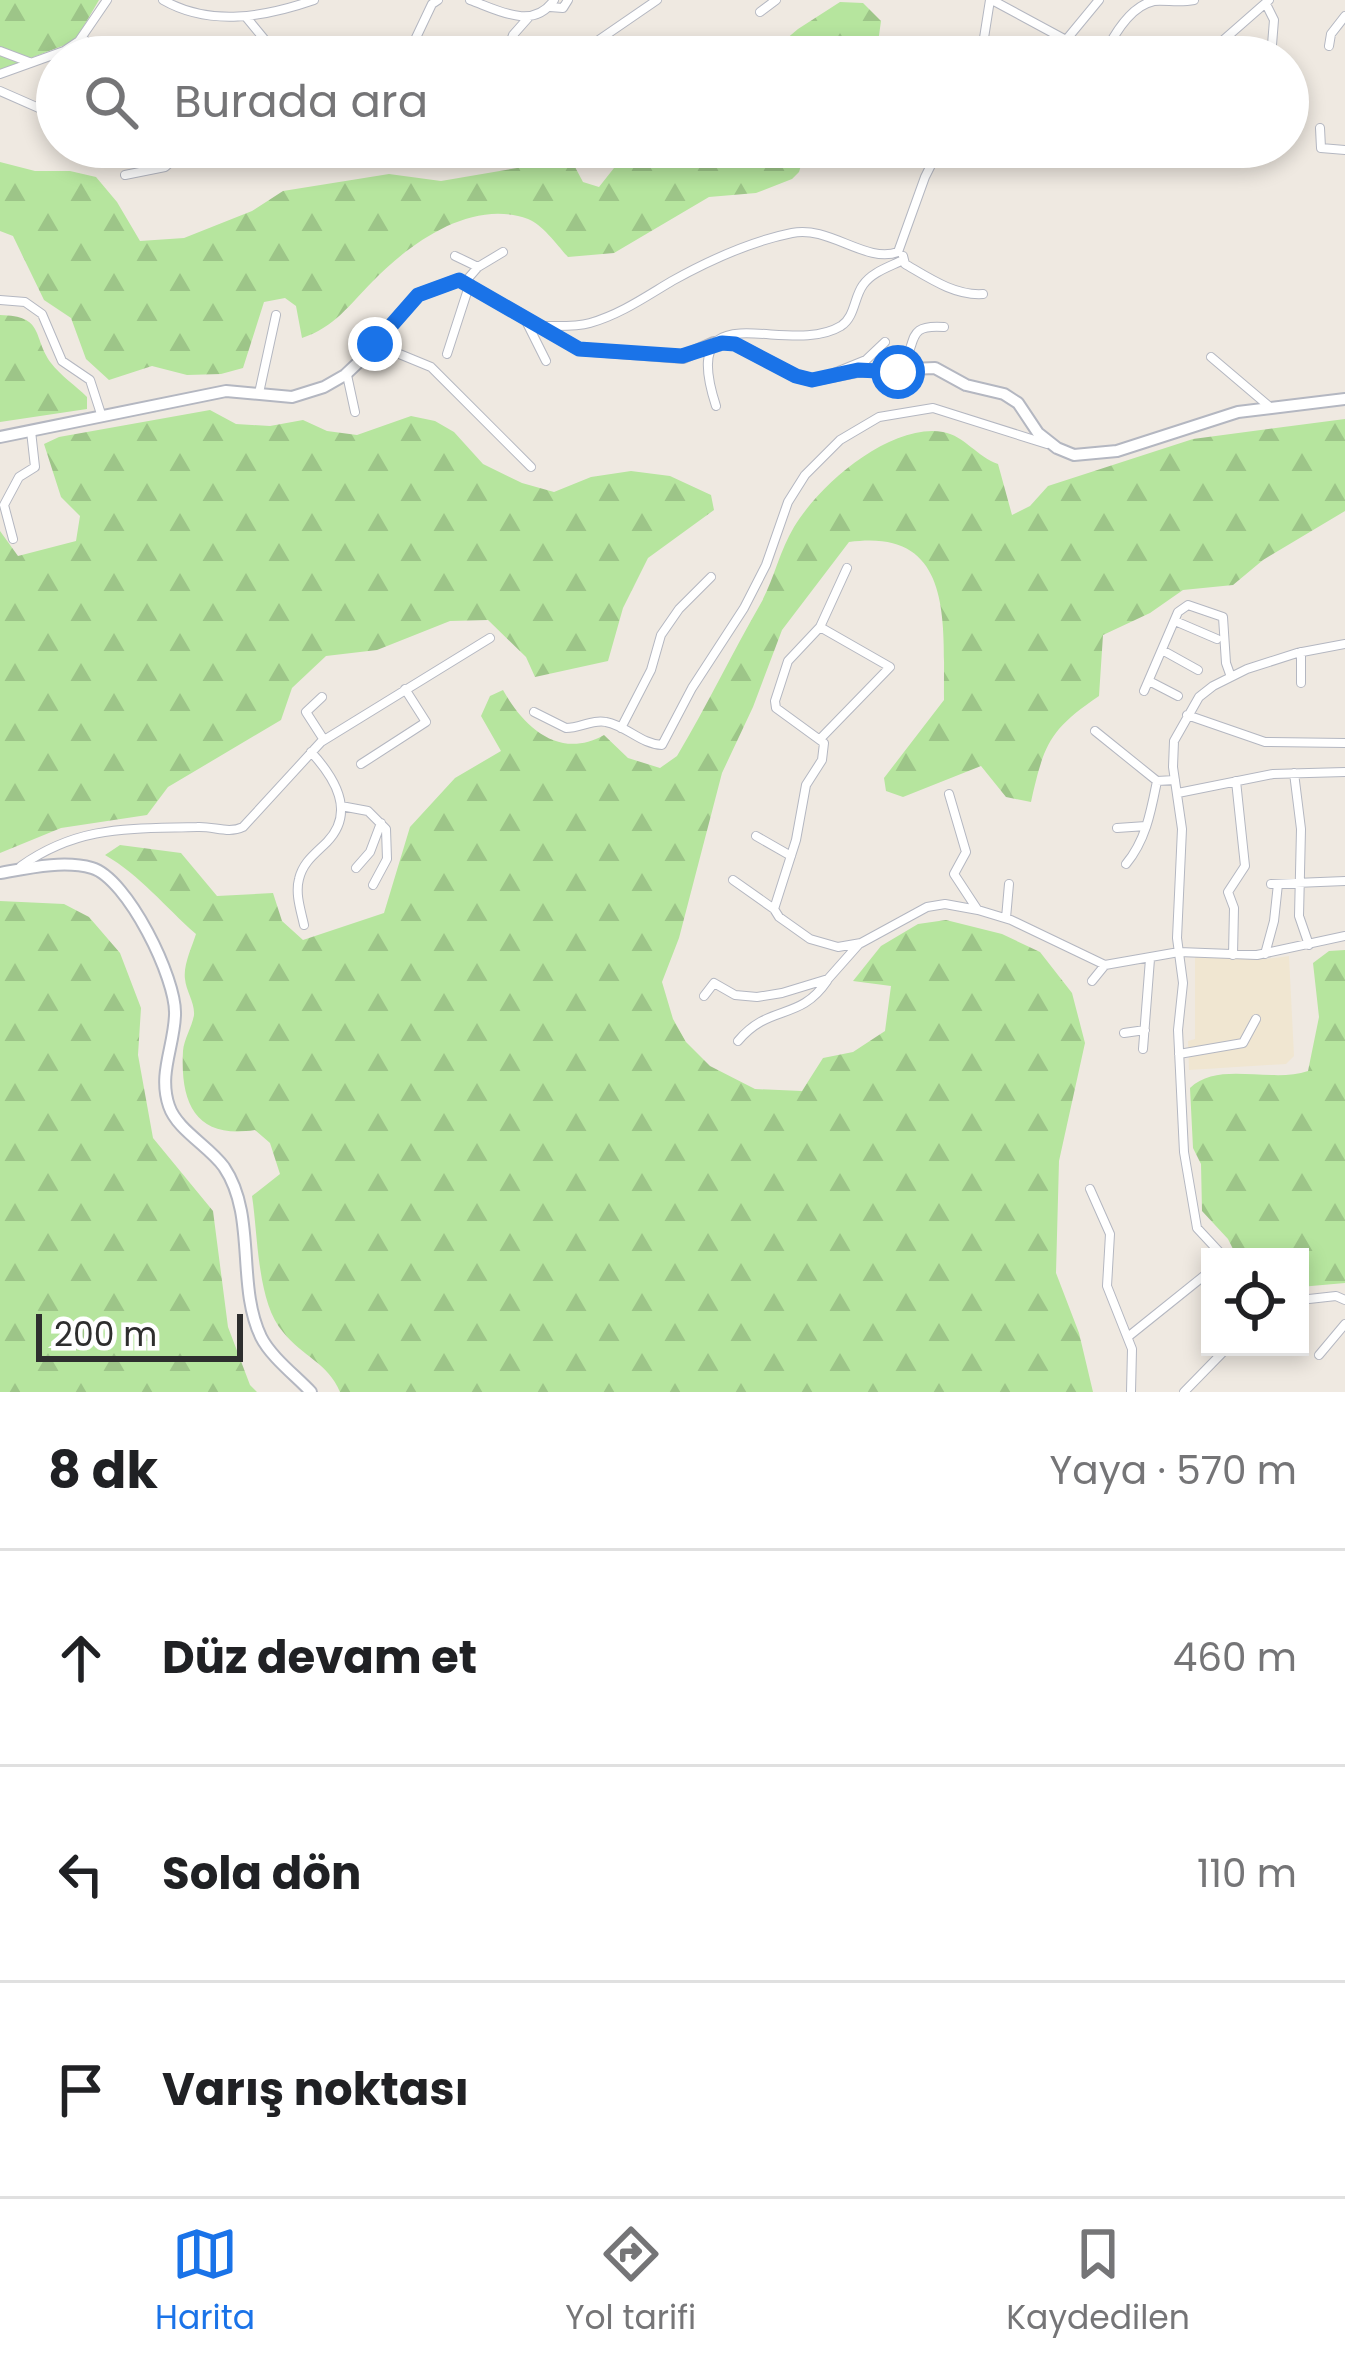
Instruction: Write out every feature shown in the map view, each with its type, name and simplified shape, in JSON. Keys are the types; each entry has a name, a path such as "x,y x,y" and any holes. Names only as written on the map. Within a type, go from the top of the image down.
{"street":[{"path":"83,36 107,0"},
{"path":"163,0 190,14 245,16 277,13 314,0"},
{"path":"417,36 438,0"},
{"path":"470,0 519,17 530,16"},
{"path":"513,36 530,16 552,4 563,8 568,0"},
{"path":"605,36 657,0"},
{"path":"760,12 776,0"},
{"path":"985,36 991,0 1058,36"},
{"path":"1069,36 1100,0"},
{"path":"1115,36 1142,6 1194,0"},
{"path":"1226,36 1268,2 1273,36"},
{"path":"1330,46 1330,34 1345,15"},
{"path":"245,16 262,36"},
{"path":"0,51 31,62"},
{"path":"0,74 36,60"},
{"path":"0,91 36,107"},
{"path":"1320,128 1321,148 1345,150"},
{"path":"125,175 160,168"},
{"path":"903,260 902,248 930,168"},
{"path":"531,323 586,325 647,299 668,283 723,257 793,232 817,233 880,256 902,248"},
{"path":"447,354 467,283 478,267 503,253"},
{"path":"455,256 478,267"},
{"path":"903,260 933,281 969,295 983,294"},
{"path":"0,437 226,392 292,397 324,387 346,374 418,295 441,284 467,283 579,349 682,356 714,343 723,334 799,337 836,328 848,321 868,279 903,260"},
{"path":"0,300 25,302 42,314 62,361 90,380 102,418"},
{"path":"259,394 276,315"},
{"path":"531,323 546,361"},
{"path":"898,372 917,330 944,327"},
{"path":"827,377 866,360 885,342"},
{"path":"714,343 735,344 812,380 858,370 935,368 966,385 1004,394 1018,403 1038,433 1054,446"},
{"path":"714,343 708,370 716,406"},
{"path":"375,344 431,367 531,467"},
{"path":"1211,357 1272,409"},
{"path":"346,374 355,412"},
{"path":"534,712 566,728 598,720 656,746 669,739 692,688 766,565 788,502 805,475 865,423 933,408 1089,457 1238,412 1345,398"},
{"path":"13,539 4,505 19,477 35,467 31,430"},
{"path":"774,909 806,785 822,760 824,743 776,707 776,701 788,662 820,627 848,568"},
{"path":"621,728 651,670 661,635 711,577"},
{"path":"1144,691 1174,621 1182,607 1189,605 1222,617 1231,677"},
{"path":"1174,621 1217,639"},
{"path":"820,627 890,667 821,738"},
{"path":"15,871 51,845 82,835 202,826 231,832 243,826 324,740 490,638"},
{"path":"1216,1248 1197,1228 1184,1152 1177,894 1182,830 1174,741 1198,697 1231,677 1301,652 1345,644"},
{"path":"1162,650 1198,670"},
{"path":"1300,683 1301,652"},
{"path":"1149,681 1178,696"},
{"path":"361,764 426,722 405,689"},
{"path":"322,697 306,712 324,740"},
{"path":"1187,715 1265,742 1345,743"},
{"path":"1095,731 1157,781 1175,780"},
{"path":"304,926 299,876 304,864 338,828 341,806 327,768 311,752"},
{"path":"1178,793 1294,773 1345,772"},
{"path":"1294,773 1301,830 1299,916 1309,945"},
{"path":"1126,865 1147,826 1157,781"},
{"path":"1233,955 1234,908 1228,892 1245,866 1236,781"},
{"path":"949,794 965,852 954,874 978,910"},
{"path":"341,806 362,808 381,821 387,859 373,885"},
{"path":"356,868 370,852 381,821"},
{"path":"1118,828 1147,826"},
{"path":"756,836 791,856"},
{"path":"0,873 74,865 97,869 116,885 160,955 176,1013 164,1076 171,1112 224,1167 239,1200 246,1273 260,1336 311,1392"},
{"path":"733,880 810,939 838,947 861,943 927,907 945,904 1006,918 1106,965 1179,952 1265,954 1345,936"},
{"path":"1265,954 1274,921 1274,884 1345,881"},
{"path":"1006,918 1009,884"},
{"path":"739,1041 760,1021 807,1005 861,943"},
{"path":"1143,1049 1150,958"},
{"path":"1092,981 1106,965"},
{"path":"704,996 714,982 735,994 757,997 828,980"},
{"path":"1179,1054 1243,1043 1256,1019"},
{"path":"1124,1033 1145,1030"},
{"path":"1090,1189 1110,1234 1107,1286 1129,1336 1134,1377 1130,1392"},
{"path":"1129,1336 1201,1278"},
{"path":"1309,1299 1336,1296 1345,1300"},
{"path":"1318,1355 1345,1324"},
{"path":"1184,1392 1219,1356"}],"shaded area":[{"path":"1195,956 1289,956 1294,1056 1286,1064 1189,1070 1188,1041 1195,1039"}],"green space":[{"path":"0,0 99,0 78,36 36,36 36,56 0,70"},
{"path":"840,2 863,3 881,21 879,36 790,36"},
{"path":"0,162 96,177 140,241 184,238 252,211 283,191 389,174 441,181 517,168 576,168 583,182 599,187 614,168 800,168 792,179 756,193 709,197 614,253 568,257 534,222 507,214 464,219 405,252 341,314 302,338 296,306 285,298 264,302 243,368 221,374 187,375 152,366 109,380 86,359 71,318 44,300 13,236 0,231"},
{"path":"0,315 31,324 51,363 87,397 87,409 0,422"},
{"path":"210,410 236,424 270,426 303,420 327,431 357,435 411,416 435,421 454,432 483,464 522,483 554,492 591,477 631,471 670,476 711,495 714,510 648,558 623,608 608,661 535,677 526,657 488,620 450,621 377,650 326,656 292,688 281,720 168,787 147,815 61,828 0,853 0,531 18,556 76,541 80,516 61,497 44,444 59,437"},
{"path":"1345,419 1345,511 1263,560 1233,585 1183,590 1150,613 1103,635 1099,696 1051,740 1031,802 1006,797 981,766 903,797 886,791 884,778 944,700 942,613 926,566 909,550 884,541 849,542 782,630 722,773 679,938 662,982 686,1042 710,1066 755,1089 802,1091 823,1058 853,1052 885,1031 891,986 853,981 881,946 918,924 946,920 1002,934 1040,952 1072,993 1085,1043 1059,1161 1056,1273 1079,1333 1093,1392 340,1392 329,1374 283,1332 263,1286 252,1196 280,1174 270,1143 255,1130 219,1129 206,1123 189,1102 185,1087 183,1051 194,1015 185,974 196,934 105,855 120,845 181,853 217,896 273,893 282,921 303,940 384,913 410,827 455,778 501,751 481,716 490,696 503,690 521,717 558,742 588,742 604,735 628,758 660,768 677,756 761,603 805,510 838,476 879,447 922,432 958,438 998,464 1012,515 1030,506 1048,486 1193,439"},
{"path":"0,901 64,904 89,917 120,953 141,1008 138,1055 153,1138 213,1211 228,1327 257,1392 0,1392"},
{"path":"1345,950 1345,1283 1309,1286 1309,1248 1232,1248 1202,1211 1190,1088 1215,1075 1308,1071 1319,1017 1313,963 1329,951"}],"route":[{"path":"375,344 418,295 459,280 579,349 670,357 722,343 735,344 812,380 858,370 898,372"}]}
